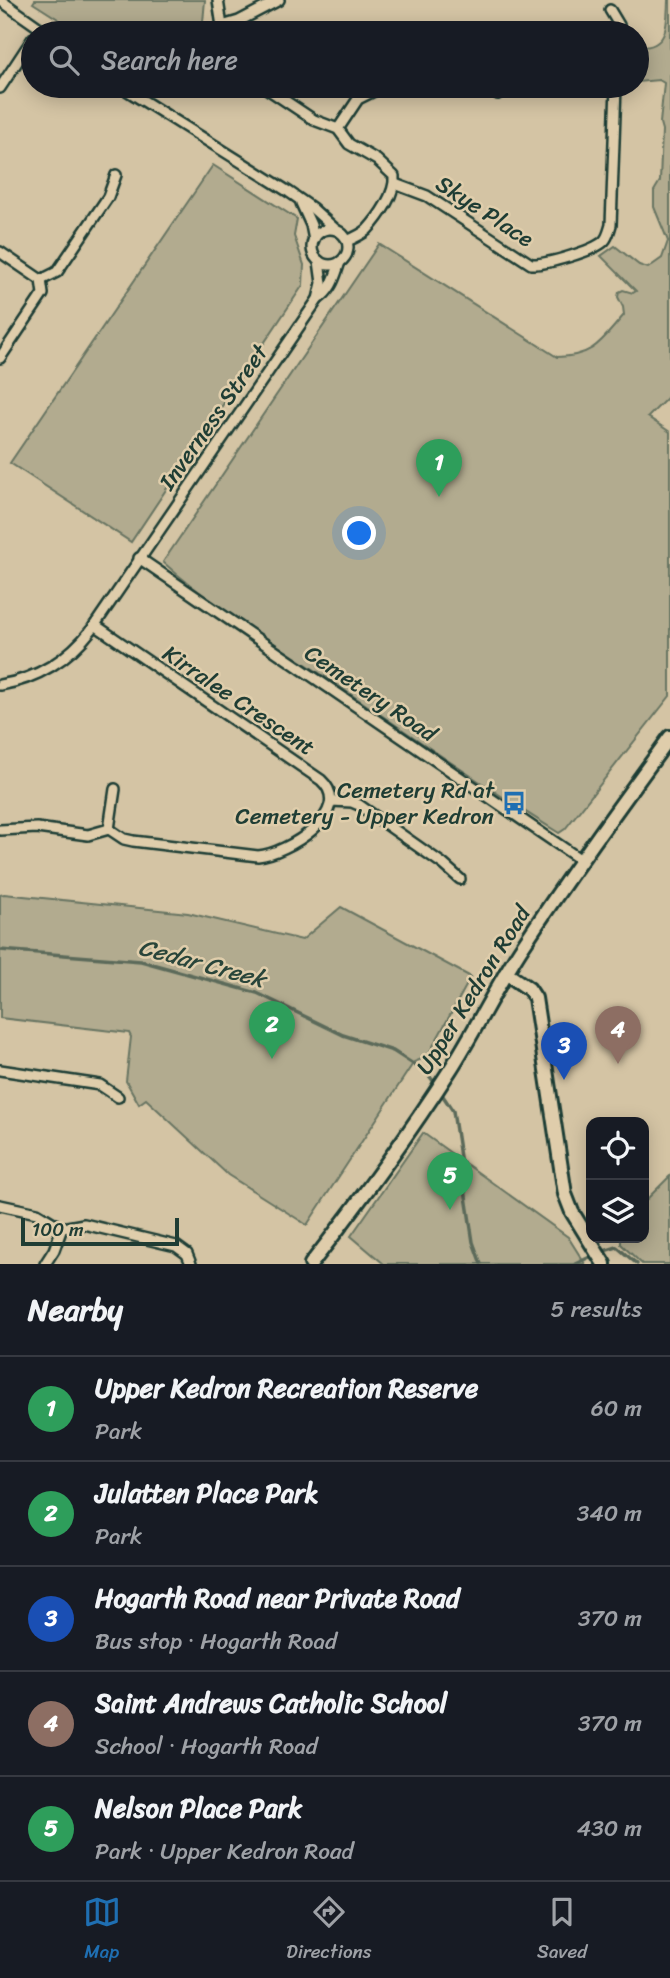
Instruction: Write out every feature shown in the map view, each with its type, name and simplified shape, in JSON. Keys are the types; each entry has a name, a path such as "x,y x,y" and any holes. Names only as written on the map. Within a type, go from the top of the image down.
{"main road":[{"name":"Upper Kedron Road","path":"311,1264 374,1183 417,1120 452,1067 506,973 581,860 670,737"},
{"path":"506,973 529,989 535,998 565,1194 572,1212 603,1263"}],"street":[{"path":"0,0 27,21"},
{"path":"218,0 221,21"},
{"path":"239,21 279,0"},
{"path":"610,10 617,21"},
{"path":"0,88 21,56"},
{"path":"139,98 312,208 341,232 347,241 348,251 340,262 328,265 319,261"},
{"path":"281,98 314,120 338,129 349,144 377,160 394,176 395,184 389,198 366,230 347,241"},
{"path":"338,129 360,98"},
{"name":"Skye Place","path":"395,184 427,196 531,264 545,263 596,246 604,241 611,225 616,98"},
{"path":"41,280 57,272 107,197 116,175"},
{"path":"301,201 311,225 314,240 312,250 319,261 322,284 318,299"},
{"path":"314,240 323,230 335,229"},
{"path":"0,252 41,280 43,294 0,358"},
{"name":"Inverness Street","path":"0,685 51,667 78,645 95,625 318,299 331,288 340,262"},
{"name":"Cemetery Road","path":"139,558 581,860"},
{"name":"Kirralee Crescent","path":"95,625 321,780 328,787 331,801"},
{"path":"109,829 115,789"},
{"path":"109,829 124,839 133,841 232,855 265,855 288,848 304,837 326,813 331,801 352,802 433,857 460,879"},
{"path":"0,830 37,828 90,835 109,829"},
{"path":"0,1070 100,1085 118,1097"},
{"path":"0,1205 37,1213 62,1227 84,1224 176,1246 187,1254 191,1264"},
{"path":"45,1264 54,1250 62,1227"}],"shaded area":[{"path":"35,0 205,0 203,21 61,21 33,3"},
{"path":"670,0 670,395 648,417 670,432 670,696 565,829 559,833 241,622 163,562 379,244 557,357 589,350 609,332 624,315 619,292 636,291 601,256 615,246 639,265 648,268 662,258 668,241 654,207 654,191 660,181 660,123 664,83 659,80 649,81 649,46 661,39"},
{"path":"213,165 297,219 294,236 304,265 303,285 131,542 10,463"},
{"path":"0,895 188,913 302,940 341,907 471,977 427,1057 414,1062 307,1225 228,1175 146,1099 139,1104 126,1081 131,1037 129,1033 0,1018"},
{"path":"423,1133 568,1237 585,1264 384,1264 351,1236"},
{"path":"670,1176 670,1264 642,1264 621,1244 649,1243 649,1197"}],"waterway":[{"name":"Cedar Creek","path":"0,950 141,961 257,993 343,1035 393,1051 427,1073 437,1086"},
{"name":"Cedar Creek","path":"441,1093 453,1111 473,1242 481,1264"},
{"path":"601,1252 617,1247 637,1264"},
{"path":"575,1264 594,1255"}],"place":[{"name":"Upper Kedron Recreation Reserve","path":"439,497"},
{"name":"Cemetery Rd at Cemetery - Upper Kedron","path":"514,803"},
{"name":"Julatten Place Park","path":"272,1059"},
{"name":"Saint Andrews Catholic School","path":"618,1064"},
{"name":"Hogarth Road near Private Road","path":"564,1080"},
{"name":"Nelson Place Park","path":"450,1210"}]}
